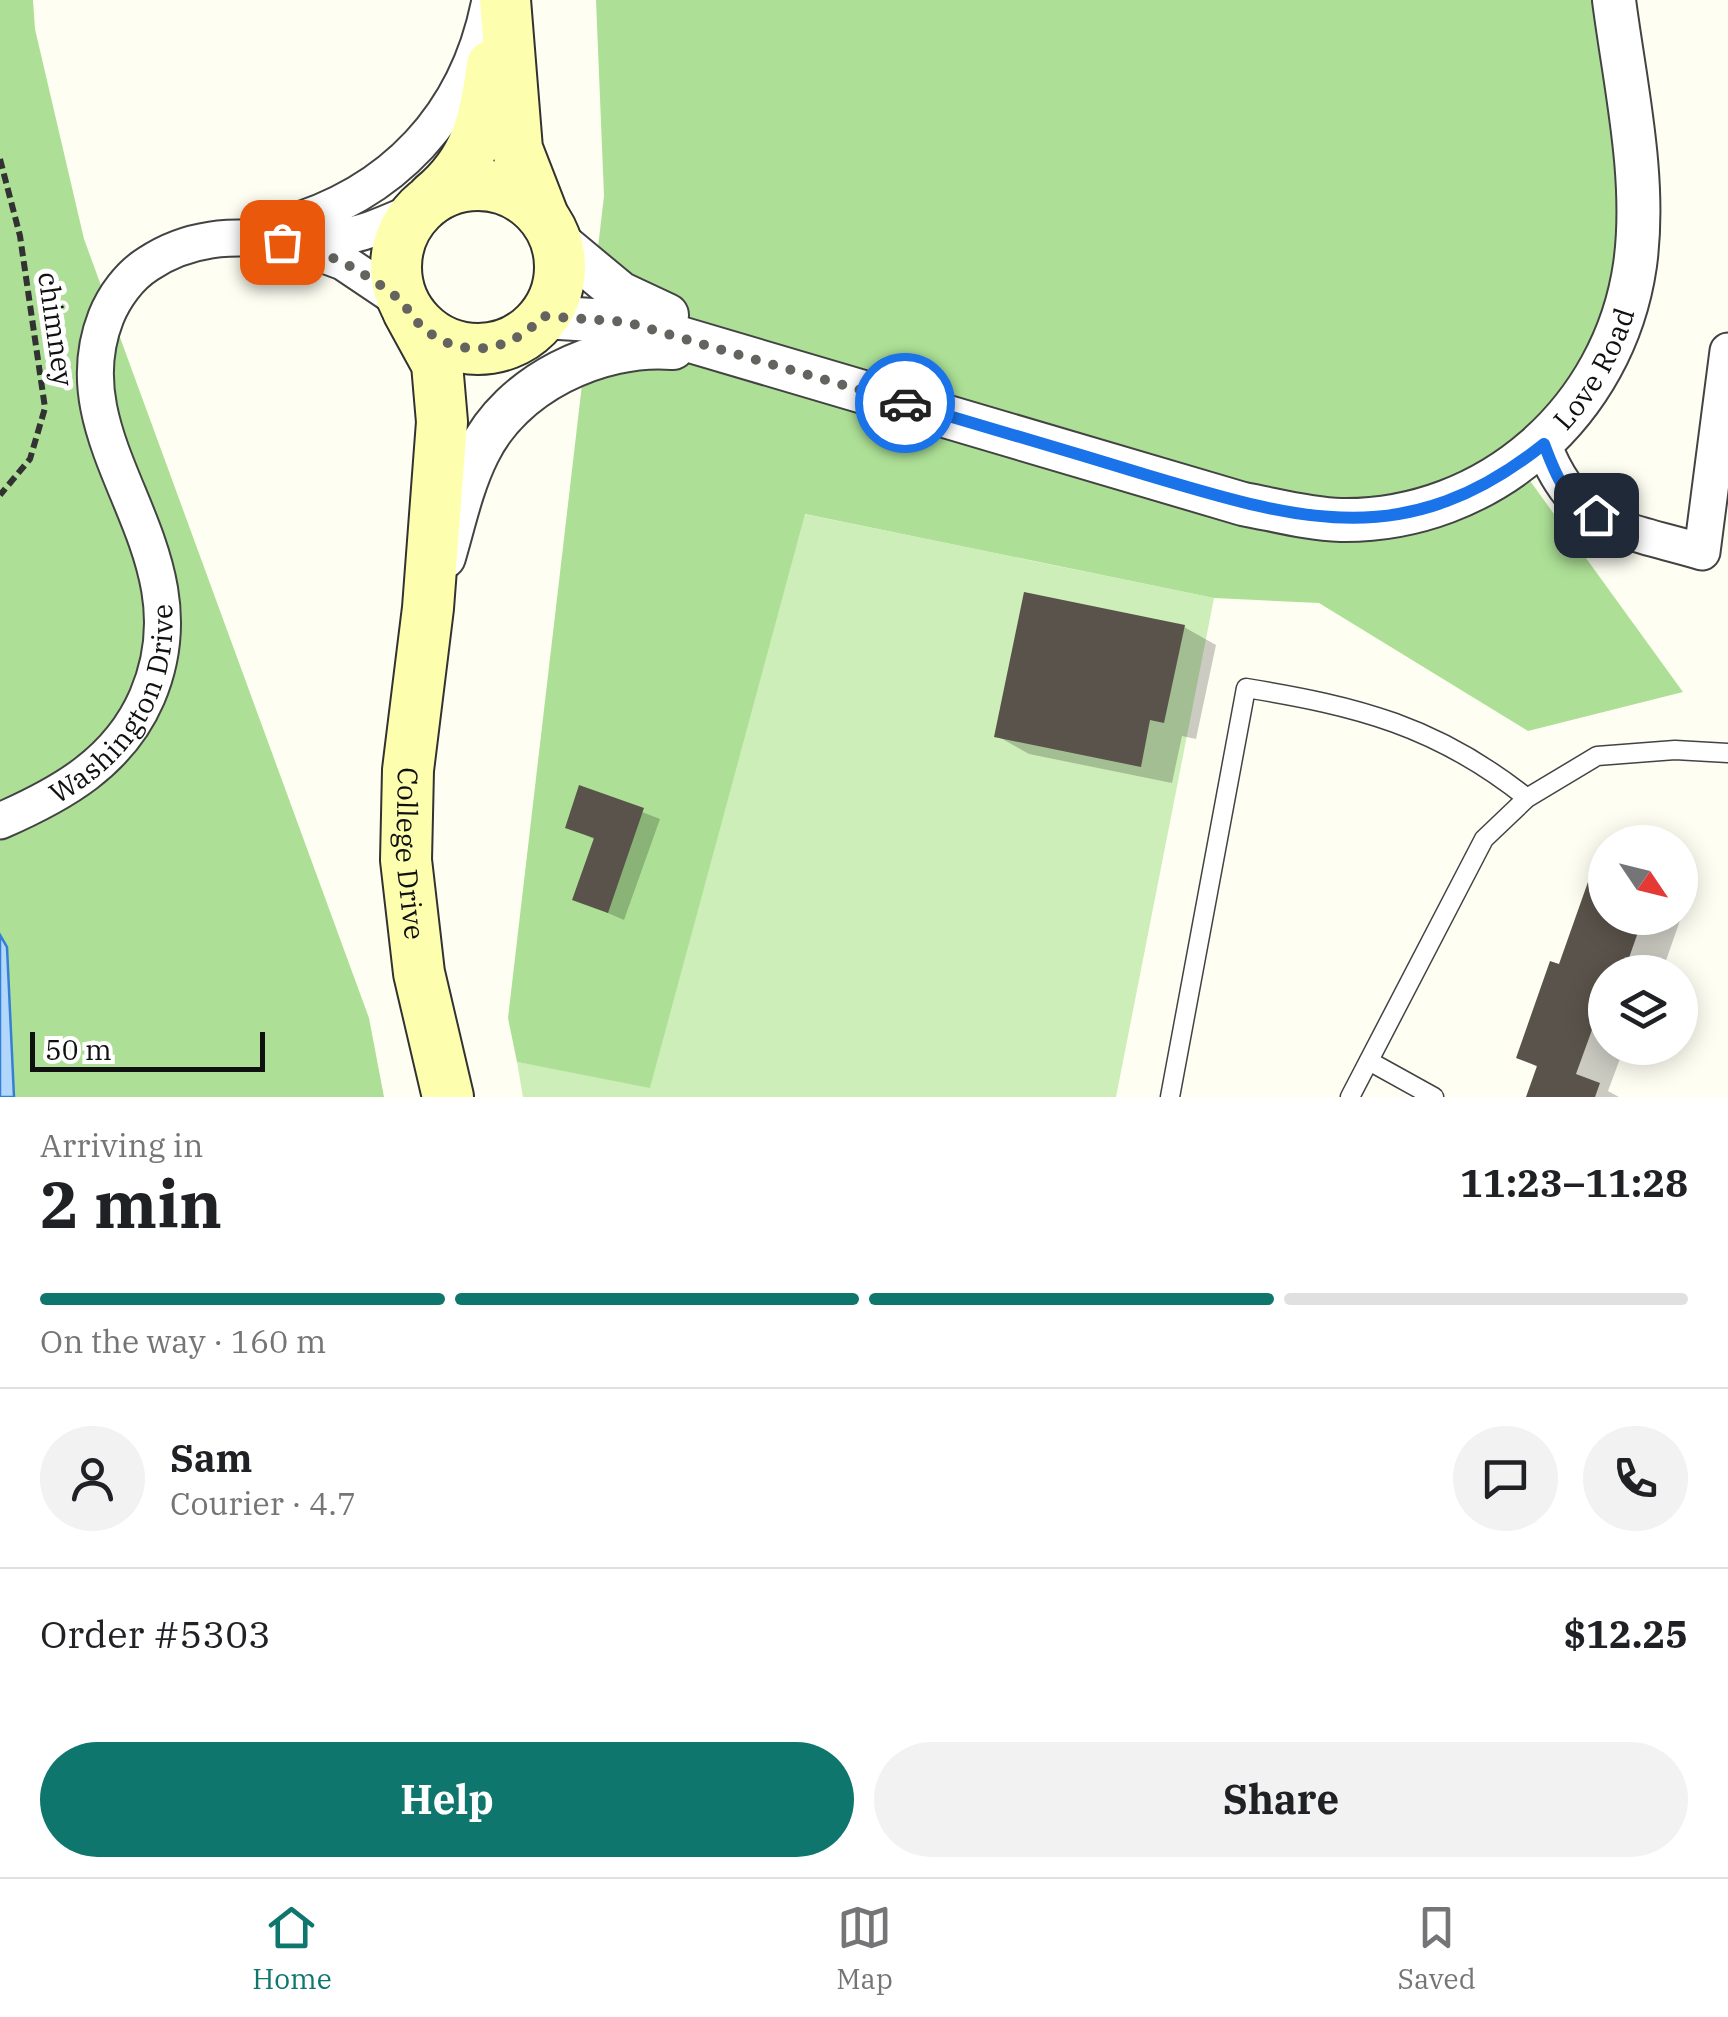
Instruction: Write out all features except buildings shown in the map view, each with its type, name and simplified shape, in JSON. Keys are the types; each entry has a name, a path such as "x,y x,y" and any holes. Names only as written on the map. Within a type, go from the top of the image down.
{"main road":[{"path":"502,0 517,149 549,227 559,278 536,323 495,347 457,346 429,333 406,307 396,274 396,254 426,203 458,173 480,134 502,0"},
{"path":"426,203 464,186 489,185 522,197 549,227"},
{"name":"College Drive","path":"406,307 434,352 440,382 442,422 428,608 404,818 409,910 419,974 448,1097"},
{"name":"College Drive","path":"428,608 468,408 494,361 536,323"}],"street":[{"name":"Washington Drive","path":"250,235 336,208 407,161 456,99 481,38 490,0"},
{"name":"Love Road","path":"536,323 626,322 1243,504 1305,517 1343,520 1414,512 1500,476 1544,444 1596,378 1622,318 1635,261 1636,171 1614,0"},
{"name":"Washington Drive","path":"0,820 77,782 111,753 143,706 163,652 166,625 157,566 97,404 96,354 111,305 145,266 214,236 339,238 426,203"},
{"name":"Love Road","path":"549,227 637,304 816,376"},
{"name":"Washington Drive","path":"250,235 324,252 406,307"},
{"path":"428,608 478,452 496,424 541,384 602,354 654,346 694,350 816,376"},
{"path":"1544,444 1558,483 1574,504 1617,527 1715,555 1728,352"}],"lane":[{"path":"1170,1097 1246,688 1342,704 1416,728 1492,770 1526,798"},
{"path":"1350,1097 1484,839 1526,798 1597,756 1675,750 1728,753"},
{"path":"1369,1061 1434,1097"}],"path":[{"name":"chimney","path":"0,159 20,236 45,408 30,459 0,495"}],"green space":[{"path":"0,0 33,0 35,29 84,239 369,1018 384,1097 0,1097"},
{"path":"596,0 1599,0 1615,101 1620,274 1592,354 1512,456 1683,692 1528,731 1319,603 1214,598 805,514 650,1088 517,1062 508,1018 604,196"},
{"path":"804,514 1214,598 1116,1097 523,1097 517,1062 650,1087"}],"water":[{"path":"0,935 7,947 14,1097 0,1097"}],"way so far":[{"path":"282,242 324,252 343,262 404,303 429,333 457,346 485,349 508,343 530,330 543,316 626,322 905,403"}],"route":[{"path":"905,403 1243,504 1305,517 1343,520 1392,516 1445,502 1500,476 1544,444 1558,483 1574,504 1596,515"}]}
